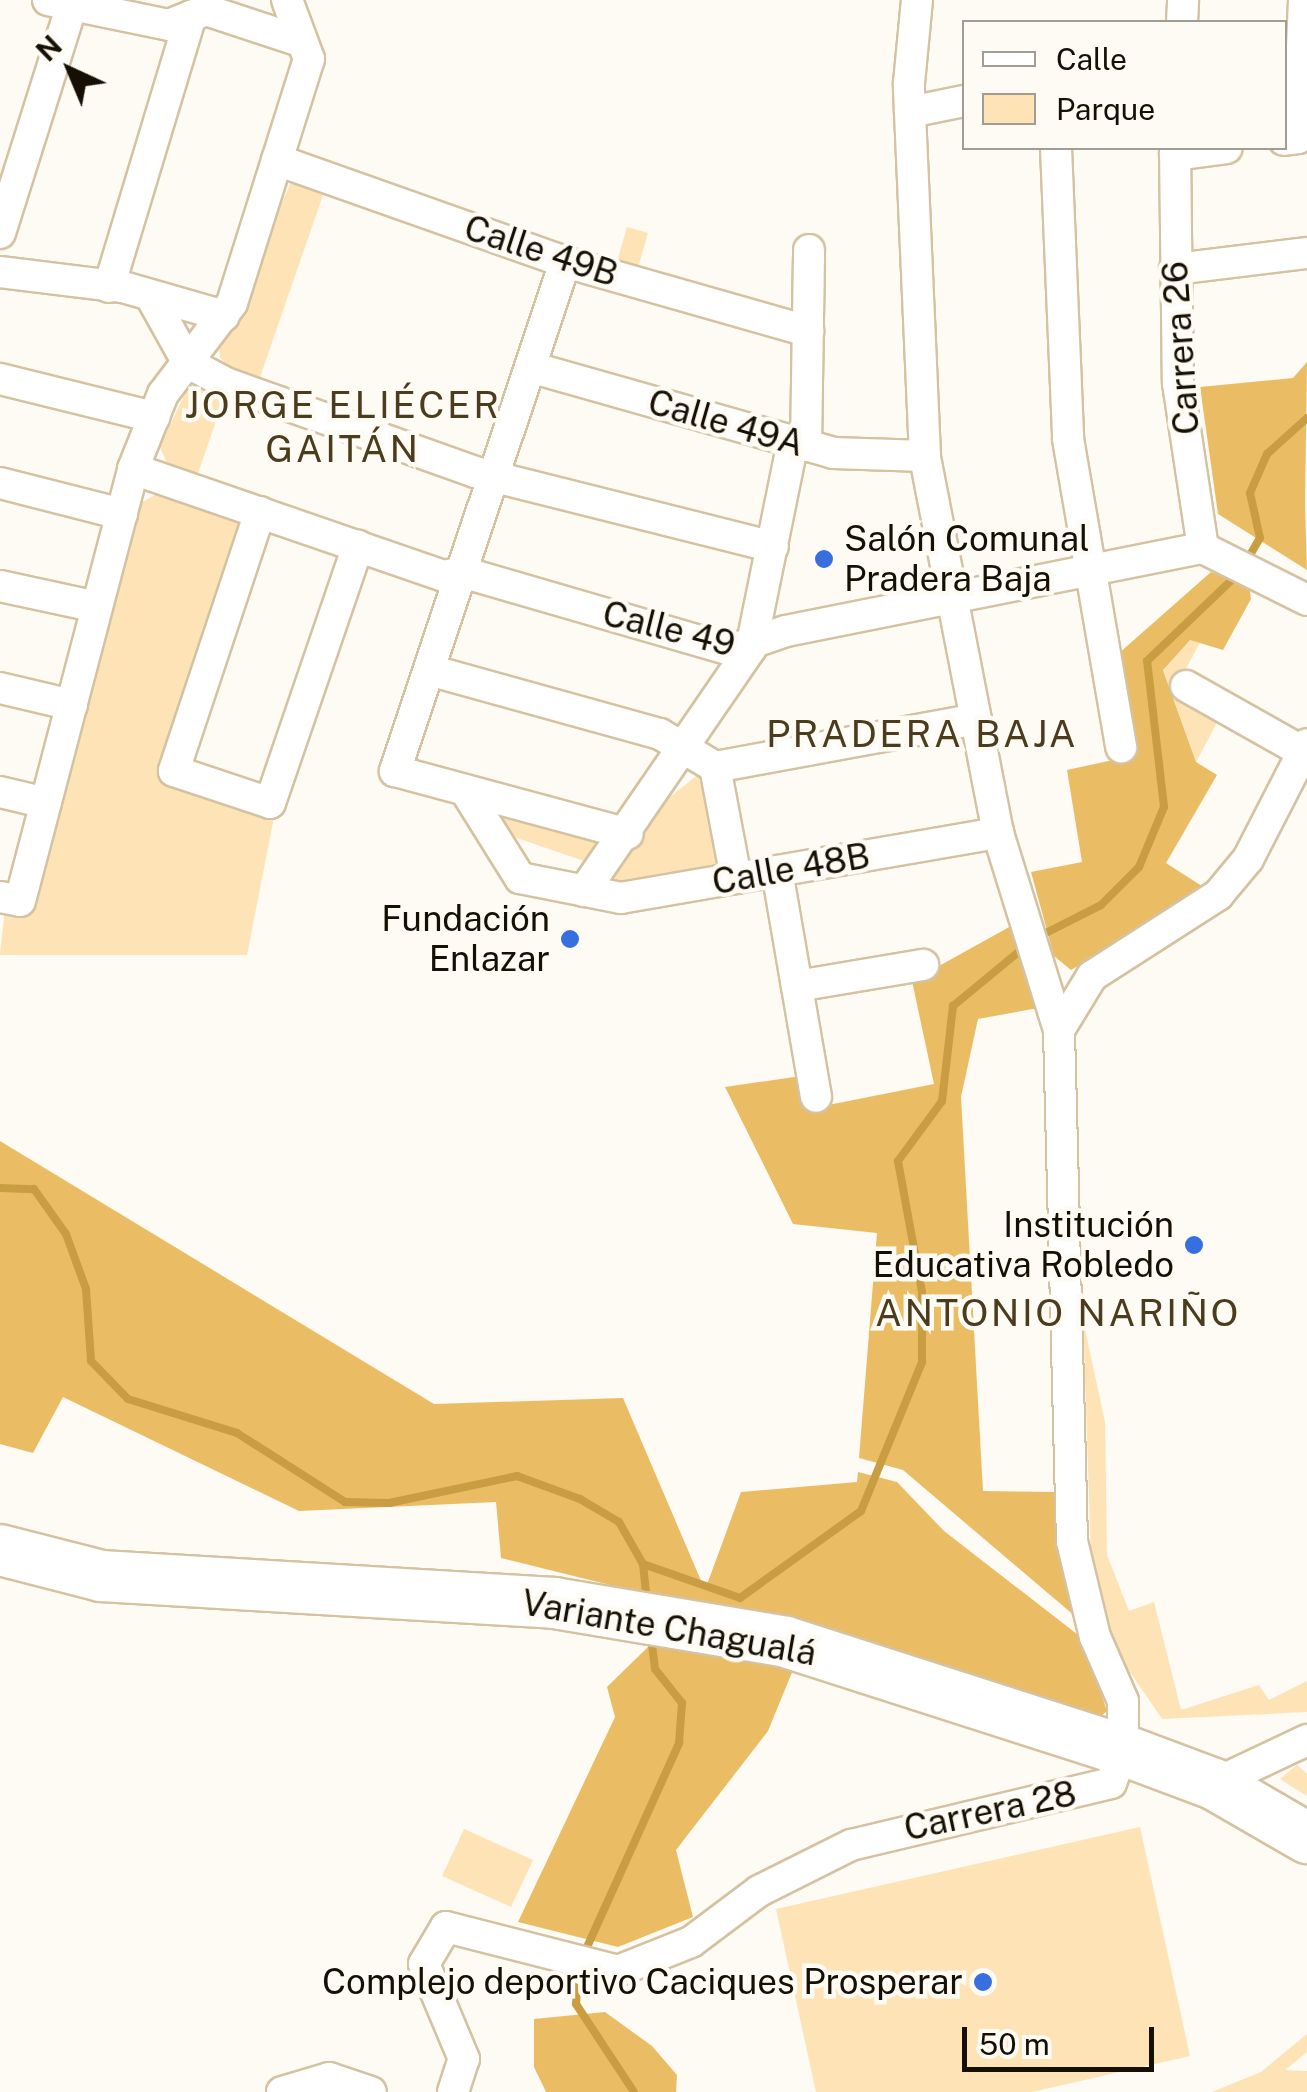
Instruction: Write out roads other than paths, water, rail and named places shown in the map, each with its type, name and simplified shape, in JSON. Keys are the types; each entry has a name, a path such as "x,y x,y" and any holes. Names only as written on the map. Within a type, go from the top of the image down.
{"highway":[{"name":"Variante Chagualá","path":"0,1550 101,1576 589,1607 786,1642 1124,1750 1214,1784 1307,1838"}],"street":[{"path":"0,897 20,902 133,469 154,417 188,362 224,316 277,160 308,59 286,0"},
{"path":"917,0 910,112 925,456 956,599 998,833 1059,1030 1072,1541 1095,1637 1124,1701 1124,1750"},
{"path":"1291,139 1304,0"},
{"path":"0,234 61,1 169,25 216,10 300,41"},
{"path":"109,287 216,10"},
{"path":"910,112 962,101"},
{"path":"1056,150 1056,306 1086,573 1121,747"},
{"name":"Carrera 26","path":"1175,151 1178,383 1217,551"},
{"name":"Calle 49B","path":"277,160 566,262 808,331"},
{"path":"584,891 628,834 752,648 800,444 809,250"},
{"path":"1175,269 1307,253"},
{"path":"566,262 395,771 628,834"},
{"path":"0,272 150,294 224,316"},
{"path":"150,294 188,362 475,472 496,470 773,547"},
{"name":"Calle 49A","path":"530,367 800,444 925,456"},
{"path":"0,380 154,417"},
{"name":"Calle 49","path":"133,469 444,576 462,572 752,648 786,631 1217,551"},
{"path":"0,484 122,514"},
{"path":"260,512 174,770 270,802 358,546"},
{"path":"1217,551 1307,600"},
{"path":"0,586 97,608"},
{"path":"429,670 686,748 715,767 976,719"},
{"path":"1059,1030 1092,976 1218,894 1248,859 1305,748 1186,686"},
{"path":"0,688 72,704"},
{"path":"715,767 736,878"},
{"name":"Calle 48B","path":"465,790 520,878 621,898 998,833"},
{"path":"0,792 46,803"},
{"path":"777,871 816,1097"},
{"path":"797,986 923,965"},
{"path":"1214,1784 1307,1740"},
{"name":"Carrera 28","path":"454,2092 464,2059 424,1964 432,1940 446,1927 464,1927 578,1964 652,1960 852,1844 1111,1783 1124,1750"},
{"path":"282,2092 329,2078 371,2092"}],"waterway":[{"path":"1246,562 1260,538 1250,493 1267,454 1307,418"},
{"path":"1038,937 1101,905 1139,867 1164,807 1147,661 1238,574"},
{"path":"643,1564 740,1598 861,1511 922,1362 922,1292 898,1161 942,1101 953,1006 1027,945"},
{"path":"0,1188 34,1189 66,1234 86,1289 91,1361 128,1399 237,1433 345,1502 389,1503 517,1476 580,1499 619,1522 643,1564 647,1602"},
{"path":"583,1956 679,1743 682,1703 655,1669 651,1635"},
{"path":"578,1968 576,2004 634,2092"}],"place":[{"name":"Salón Comunal Pradera Baja","path":"824,559"},
{"name":"Fundación Enlazar","path":"570,939"},
{"name":"Institución Educativa Robledo","path":"1194,1245"},
{"name":"Complejo deportivo Caciques Prosperar","path":"983,1982"}],"district":[{"name":"JORGE ELIÉCER GAITÁN","path":"343,427"},
{"name":"PRADERA BAJA","path":"922,734"},
{"name":"ANTONIO NARIÑO","path":"1058,1313"}]}
